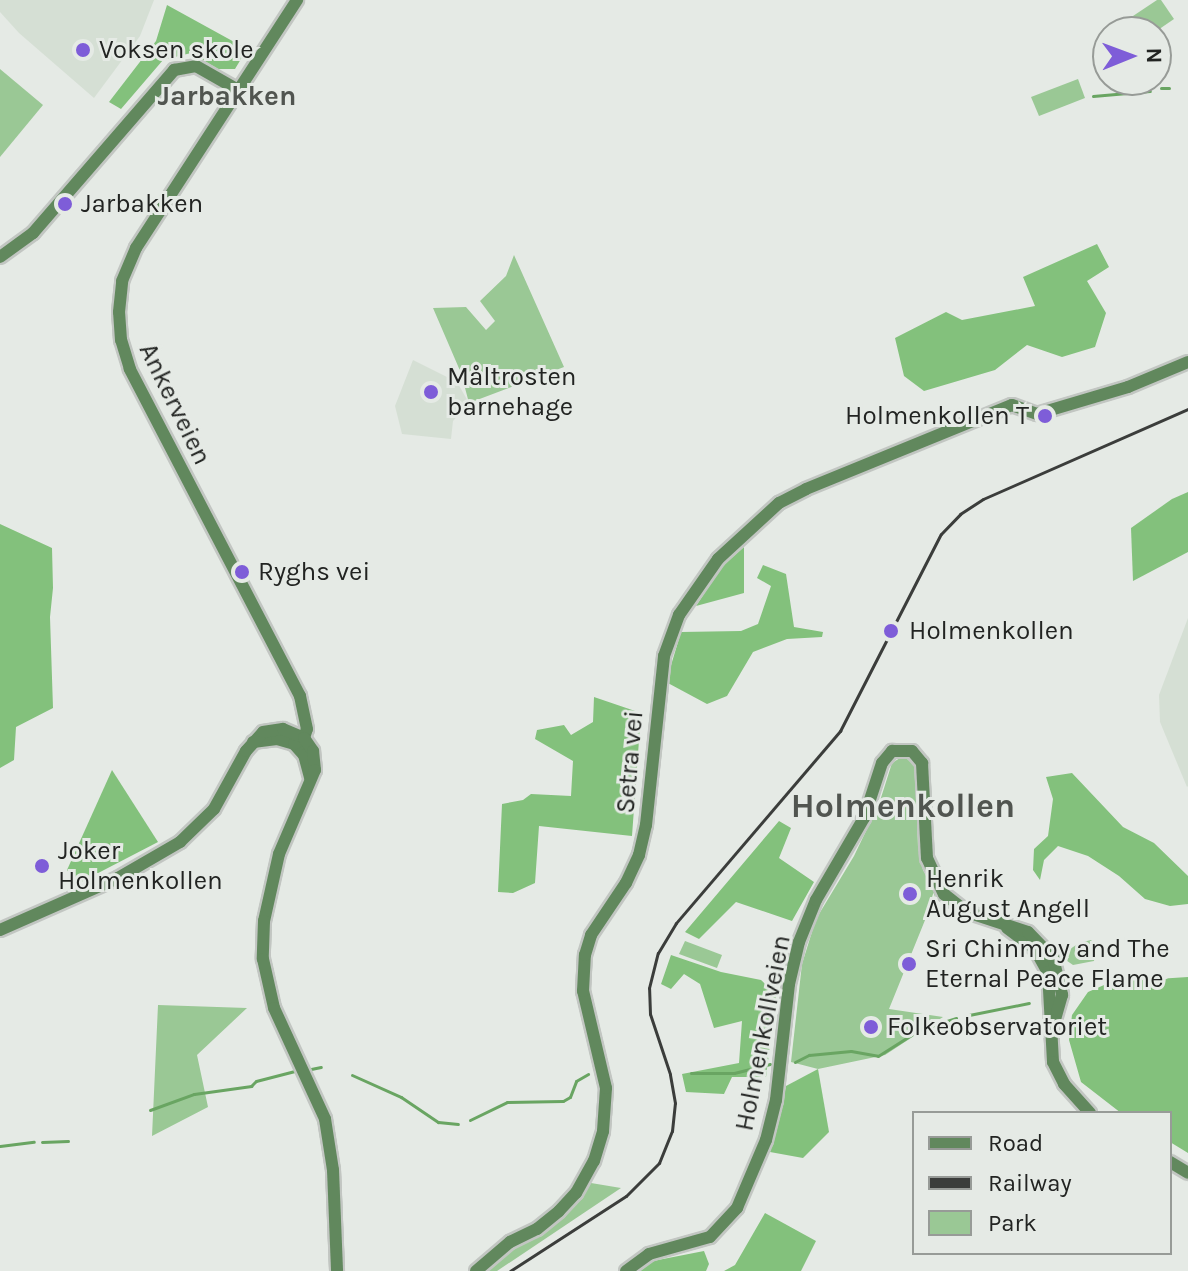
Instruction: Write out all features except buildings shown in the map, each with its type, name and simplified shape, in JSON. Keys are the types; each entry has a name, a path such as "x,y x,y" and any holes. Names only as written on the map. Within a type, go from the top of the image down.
{"main road":[{"name":"Ankerveien","path":"297,0 132,255 119,297 120,334 130,369 282,657 304,707 297,738"},
{"path":"0,257 33,233 174,70 196,66 238,90"},
{"name":"Setra vei","path":"476,1271 510,1242 537,1229 559,1211 576,1193 594,1161 603,1131 606,1088 585,1004 583,968 591,935 626,883 639,855 646,825 660,673 674,629 688,602 718,559 779,503 993,412 1012,405 1037,414 1128,387 1188,362"},
{"path":"0,930 118,878 180,842 221,801 253,742 297,738 316,761 310,783 279,854 264,921 263,959 274,1008 325,1119 333,1170 337,1271"},
{"name":"Holmenkollveien","path":"626,1271 649,1254 710,1237 737,1208 766,1140 776,1100 789,984 799,942 816,900 864,818 882,763 892,751 912,751 922,763 927,858 939,886 967,912 1005,926 1018,927 1032,935 1046,948 1057,966 1062,995 1052,1030 1051,1051 1057,1072 1088,1111"}],"shaded area":[{"name":"Voksen skole","path":"0,0 154,0 140,36 94,98 19,33 0,12"},
{"name":"Måltrosten barnehage","path":"413,360 457,382 469,403 453,421 451,439 402,434 395,406"},
{"path":"1188,618 1187,787 1160,722 1159,695"}],"green space":[{"path":"1161,0 1172,16 1133,16"},
{"path":"167,5 247,49 235,69 218,69 191,53 163,60 121,109 109,102 156,41"},
{"path":"0,69 43,105 0,157"},
{"path":"1078,79 1085,98 1039,116 1031,97"},
{"path":"1097,244 1109,267 1087,281 1106,313 1095,347 1062,357 1027,345 995,370 924,391 904,376 895,338 946,312 962,320 1035,306 1023,277"},
{"path":"514,255 564,367 469,403 461,373 433,308 466,307 486,330 495,321 480,301 506,276"},
{"path":"1188,492 1188,552 1133,581 1131,528 1172,499"},
{"path":"0,524 52,548 50,617 53,708 16,727 14,760 0,768"},
{"path":"744,547 744,593 696,606 721,567"},
{"path":"763,565 786,574 794,627 823,632 822,637 787,639 753,652 727,696 707,704 666,682 681,632 741,631 758,624 771,586 757,578"},
{"path":"594,697 641,713 632,836 539,826 535,883 513,893 498,892 502,804 523,800 531,794 571,796 573,761 535,739 537,730 564,725 571,735 593,722"},
{"path":"906,758 915,766 918,847 923,870 936,893 889,1009 943,1017 885,1055 818,1069 791,1062 802,964 816,919 854,856 879,804 892,763"},
{"path":"112,770 158,842 77,884 67,870"},
{"path":"1072,773 1123,827 1154,843 1188,876 1188,904 1170,906 1145,899 1119,876 1088,856 1058,846 1044,860 1040,880 1033,870 1034,849 1048,836 1053,799 1046,777"},
{"path":"779,821 791,828 779,858 814,882 792,921 736,902 699,939 685,932"},
{"path":"1091,940 1096,946 1094,961 1073,965 1060,956 1079,943"},
{"path":"685,941 722,955 717,968 679,954"},
{"path":"671,955 721,972 761,980 776,994 773,1030 762,1032 770,1045 766,1077 732,1077 724,1094 686,1092 682,1074 739,1063 742,1021 714,1028 700,984 684,974 671,989 661,984"},
{"path":"1188,977 1188,1153 1172,1143 1172,1111 1118,1111 1081,1082 1069,1040 1072,1015 1088,992 1111,982"},
{"path":"158,1005 247,1008 197,1055 208,1107 152,1136"},
{"path":"818,1069 829,1132 803,1158 770,1152 786,1086"},
{"path":"591,1183 621,1188 497,1271 482,1271 489,1262 562,1215"},
{"path":"765,1213 816,1241 801,1271 724,1271 735,1265"},
{"path":"704,1251 709,1264 706,1271 640,1271 653,1261"}],"waterway":[{"path":"969,1015 1029,1003"},
{"path":"795,1062 809,1055 851,1051 878,1056 919,1030 956,1018"},
{"path":"691,1073 734,1073 770,1064"},
{"path":"311,1069 321,1067"},
{"path":"150,1110 194,1094 251,1086 256,1081 295,1071"},
{"path":"470,1120 507,1102 563,1101 570,1097 576,1081 588,1074"},
{"path":"352,1075 401,1097 438,1122 458,1124"},
{"path":"42,1142 68,1141"},
{"path":"0,1146 34,1142"}],"railway":[{"path":"510,1271 626,1196 659,1163 672,1131 675,1103 670,1074 650,1014 649,988 658,953 676,923 840,731 941,534 960,514 983,499 1188,409"}],"place":[{"name":"Voksen skole","path":"83,50"},
{"name":"Jarbakken","path":"65,204"},
{"name":"Måltrosten barnehage","path":"431,392"},
{"name":"Holmenkollen T","path":"1045,416"},
{"name":"Ryghs vei","path":"242,572"},
{"name":"Holmenkollen","path":"891,631"},
{"name":"Joker Holmenkollen","path":"42,866"},
{"name":"Henrik August Angell","path":"910,894"},
{"name":"Sri Chinmoy and The Eternal Peace Flame","path":"909,964"},
{"name":"Folkeobservatoriet","path":"871,1027"}],"district":[{"name":"Jarbakken","path":"227,96"},
{"name":"Holmenkollen","path":"903,807"}]}
